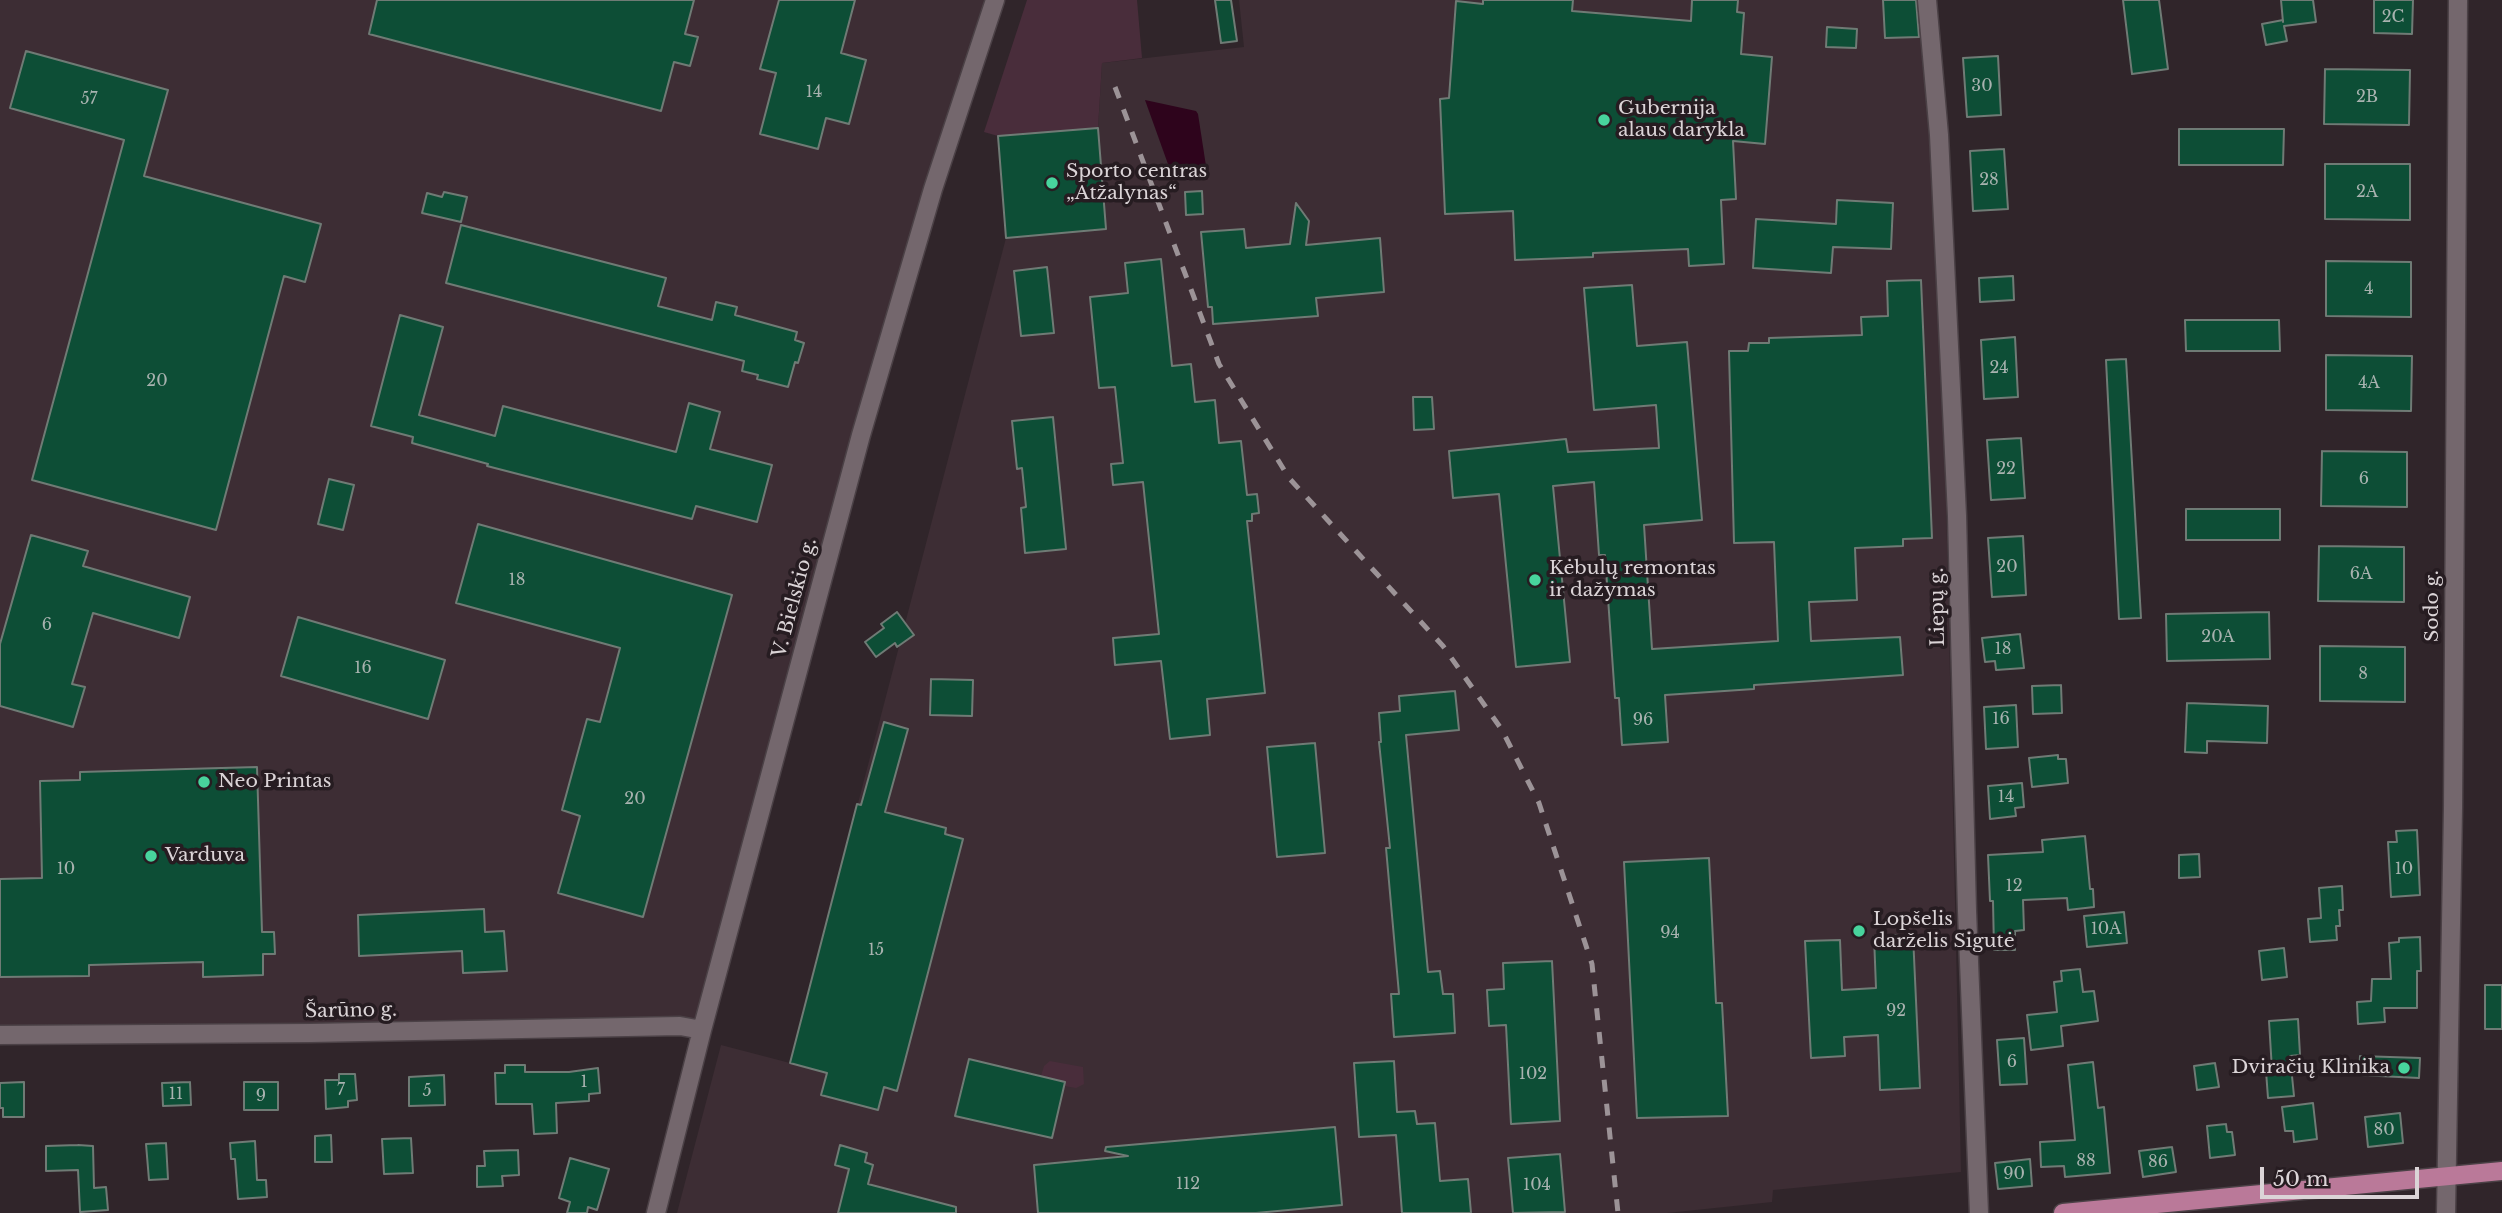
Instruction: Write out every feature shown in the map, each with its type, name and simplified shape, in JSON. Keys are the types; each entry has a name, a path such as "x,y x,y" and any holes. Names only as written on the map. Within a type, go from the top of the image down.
{"main road":[{"path":"2063,1213 2502,1171"}],"street":[{"name":"V. Bielskio g.","path":"656,1213 702,1030 865,422 933,188 995,0"},
{"name":"Liepų g.","path":"1927,0 1939,135 1956,502 1966,911 1979,1213"},
{"name":"Sodo g.","path":"2446,1213 2453,795 2458,0"},
{"name":"Šarūno g.","path":"0,1035 310,1033 680,1026 702,1030"}],"shaded area":[{"path":"0,0 995,0 973,65 702,1030 0,1035"},
{"path":"1027,0 1137,0 1142,58 1102,63 1098,128 998,136 984,132"},
{"path":"1239,0 1922,0 1942,316 1961,1172 1773,1190 1772,1202 1667,1213 677,1213 721,1045 790,1063 1006,238 1106,229 1098,128 1102,63 1244,47"},
{"path":"1145,100 1196,111 1208,179 1173,178"},
{"path":"1050,1061 1083,1067 1084,1084 1076,1088 1064,1086 1065,1082 1041,1076 1044,1066"}],"building":[{"path":"377,0 694,0 685,34 698,37 690,66 674,62 661,111 369,34"},
{"path":"779,0 855,0 841,53 866,60 849,124 826,118 818,149 760,134 776,73 760,69"},
{"path":"1215,0 1231,0 1237,41 1221,43"},
{"name":"Gubernija alaus darykla","path":"1483,0 1573,0 1572,11 1691,21 1692,0 1738,0 1737,12 1744,13 1741,54 1772,57 1765,144 1733,141 1736,199 1721,200 1724,264 1689,266 1688,249 1515,260 1513,211 1445,214 1440,99 1449,98 1456,1 1483,4"},
{"path":"1883,0 1916,0 1919,37 1885,38"},
{"path":"2123,0 2159,0 2168,69 2132,74"},
{"path":"2281,0 2313,0 2316,22 2284,26 2287,41 2266,45 2262,24 2283,20"},
{"path":"2374,0 2413,0 2412,34 2374,33"},
{"path":"1827,27 1857,29 1856,48 1826,47"},
{"path":"26,51 168,90 144,176 321,224 305,282 284,276 216,530 32,480 124,140 10,108"},
{"path":"1998,56 2001,115 1967,117 1963,58"},
{"path":"2325,69 2410,70 2409,125 2324,124"},
{"name":"Sporto centras „Atžalynas“","path":"1098,128 1106,229 1006,238 998,136"},
{"path":"2179,129 2284,129 2283,165 2179,165"},
{"path":"2004,149 2008,209 1973,211 1970,151"},
{"path":"2325,164 2410,164 2410,220 2325,219"},
{"path":"1202,191 1203,214 1186,215 1185,192"},
{"path":"444,192 467,197 461,222 422,213 427,193 442,197"},
{"path":"1837,200 1893,203 1891,249 1833,247 1831,273 1753,268 1756,219 1836,224"},
{"path":"1296,203 1309,221 1306,245 1380,238 1384,292 1316,298 1318,316 1213,324 1212,307 1208,307 1201,232 1244,229 1246,248 1290,244"},
{"path":"461,225 666,278 658,306 712,320 716,302 737,307 735,315 797,332 795,340 804,343 788,387 757,379 758,375 742,371 744,361 446,283"},
{"path":"1161,259 1172,366 1191,364 1195,402 1215,400 1219,443 1241,441 1247,495 1257,494 1259,513 1252,514 1252,521 1247,521 1265,693 1207,699 1210,735 1170,739 1161,661 1115,665 1113,638 1159,634 1143,482 1113,485 1111,464 1123,463 1115,387 1099,388 1090,297 1128,293 1125,263"},
{"path":"2326,261 2411,262 2411,317 2326,316"},
{"path":"1047,267 1054,333 1021,336 1014,271"},
{"path":"2013,276 2014,300 1980,302 1979,278"},
{"path":"1921,280 1932,538 1903,539 1903,546 1855,548 1857,600 1809,602 1811,641 1900,637 1903,675 1754,685 1754,689 1665,695 1668,742 1622,745 1619,698 1615,698 1605,555 1599,555 1594,482 1553,486 1570,662 1516,667 1499,494 1453,498 1449,451 1566,439 1568,452 1659,448 1656,405 1594,410 1584,288 1632,285 1637,346 1687,342 1702,520 1644,525 1652,649 1778,641 1774,542 1734,543 1729,351 1748,351 1749,343 1769,343 1769,338 1862,335 1861,317 1888,316 1887,281"},
{"path":"400,315 443,327 419,415 495,436 503,406 676,452 689,403 720,412 710,449 772,465 757,522 696,506 692,519 487,466 488,464 412,443 413,437 371,426"},
{"path":"2185,320 2279,320 2280,351 2186,351"},
{"path":"2015,337 2018,397 1984,399 1981,340"},
{"path":"2326,355 2412,356 2411,411 2326,410"},
{"path":"2126,359 2141,618 2119,619 2106,360"},
{"path":"1413,397 1432,397 1434,429 1414,430"},
{"path":"1053,417 1066,549 1025,553 1021,508 1026,507 1022,468 1017,469 1012,421"},
{"path":"2021,438 2025,498 1991,500 1987,440"},
{"path":"2322,451 2407,452 2407,507 2321,506"},
{"path":"329,479 354,485 343,530 318,524"},
{"path":"2186,509 2280,509 2280,540 2186,540"},
{"path":"478,524 732,595 643,917 558,893 580,816 562,810 587,719 600,722 620,648 456,603"},
{"path":"31,535 88,551 83,566 190,597 179,638 93,613 72,684 85,687 73,727 0,706 0,644"},
{"path":"2023,536 2026,595 1992,597 1988,538"},
{"path":"2319,546 2404,547 2404,602 2318,601"},
{"path":"897,612 914,635 897,647 895,643 876,657 865,642 884,628 881,624"},
{"path":"2269,612 2270,659 2167,661 2166,614"},
{"path":"298,617 445,660 428,719 281,676"},
{"path":"2020,634 2024,668 1996,670 1995,661 1985,662 1982,638"},
{"path":"2320,646 2405,647 2405,702 2320,701"},
{"path":"931,679 973,680 972,716 930,715"},
{"path":"2061,685 2062,713 2033,714 2032,686"},
{"path":"1455,691 1459,730 1406,735 1428,972 1440,971 1443,994 1453,994 1455,1033 1394,1037 1391,994 1399,994 1386,848 1390,848 1379,742 1379,713 1400,711 1399,696"},
{"path":"2187,703 2268,706 2267,743 2207,741 2207,753 2185,752"},
{"path":"2016,705 2018,747 1986,749 1984,707"},
{"path":"884,722 908,729 885,812 946,828 945,834 963,839 897,1091 884,1087 878,1110 821,1095 827,1073 790,1063 857,804 861,805"},
{"path":"1315,743 1325,853 1277,857 1267,747"},
{"path":"2058,755 2058,759 2066,759 2068,783 2032,787 2029,758"},
{"name":"Varduva","path":"257,767 262,932 274,932 275,954 263,954 263,975 203,977 203,962 89,965 89,976 0,977 0,879 42,878 40,781 80,780 80,772"},
{"path":"2022,783 2024,807 2015,808 2016,816 1990,819 1988,786"},
{"path":"2417,830 2420,895 2391,897 2388,842 2397,842 2396,831"},
{"path":"2085,836 2094,907 2068,910 2067,898 2023,900 2024,930 2015,931 2015,950 1994,950 1988,855 2043,852 2042,840"},
{"path":"2199,854 2200,877 2179,878 2179,855"},
{"path":"1709,858 1716,1003 1722,1003 1728,1116 1637,1118 1624,862"},
{"path":"2342,886 2343,910 2339,910 2337,940 2310,942 2308,919 2321,918 2319,888"},
{"path":"484,909 485,932 504,931 507,971 463,973 462,951 359,956 358,915"},
{"path":"2124,912 2127,943 2087,947 2084,916"},
{"path":"1913,935 1920,1088 1880,1090 1878,1035 1844,1037 1845,1056 1811,1058 1805,941 1840,940 1842,990 1876,988 1874,936"},
{"path":"2420,937 2421,971 2417,971 2417,1008 2384,1008 2385,1022 2358,1024 2357,1002 2371,1001 2372,979 2391,979 2389,943 2399,942 2399,938"},
{"path":"2284,948 2287,977 2262,980 2259,951"},
{"path":"1552,961 1560,1121 1511,1124 1506,1025 1489,1026 1487,990 1504,989 1503,963"},
{"path":"2080,969 2083,992 2094,991 2098,1021 2061,1026 2063,1046 2031,1050 2027,1015 2057,1012 2054,982 2062,981 2061,971"},
{"path":"2485,985 2502,985 2502,1029 2485,1029"},
{"path":"2298,1019 2300,1055 2290,1056 2294,1096 2268,1098 2266,1071 2272,1070 2269,1021"},
{"path":"2024,1038 2027,1084 2000,1085 1997,1040"},
{"path":"2360,1056 2420,1058 2419,1078 2359,1075"},
{"path":"969,1059 1065,1082 1052,1138 955,1116"},
{"path":"1394,1061 1397,1112 1415,1111 1417,1124 1435,1123 1440,1181 1468,1179 1471,1213 1402,1213 1396,1135 1359,1137 1354,1063"},
{"path":"2093,1062 2098,1108 2104,1107 2110,1173 2065,1177 2064,1166 2041,1167 2040,1142 2075,1140 2068,1065"},
{"path":"2215,1063 2219,1087 2197,1090 2194,1066"},
{"path":"505,1065 525,1065 525,1072 569,1072 598,1068 600,1093 589,1094 589,1101 556,1103 557,1133 534,1134 532,1104 496,1104 495,1073 505,1073"},
{"path":"339,1074 355,1074 357,1100 348,1101 348,1107 326,1109 325,1080 339,1080"},
{"path":"444,1075 445,1105 409,1106 409,1077"},
{"path":"24,1082 24,1117 3,1117 3,1108 0,1108 0,1083"},
{"path":"190,1082 191,1105 163,1106 162,1083"},
{"path":"244,1082 278,1082 278,1110 244,1110"},
{"path":"2313,1103 2317,1139 2294,1142 2293,1131 2285,1131 2282,1107"},
{"path":"2400,1113 2403,1143 2368,1147 2365,1117"},
{"path":"2226,1124 2227,1132 2232,1132 2235,1155 2210,1158 2207,1126"},
{"path":"1335,1127 1342,1205 1256,1213 1038,1213 1034,1165 1128,1156 1105,1151 1106,1147"},
{"path":"331,1135 332,1162 315,1162 315,1136"},
{"path":"411,1138 413,1173 384,1174 382,1139"},
{"path":"255,1141 257,1180 266,1180 267,1197 238,1199 235,1159 231,1159 230,1143"},
{"path":"166,1143 168,1179 149,1180 146,1144"},
{"path":"840,1145 867,1153 865,1162 873,1165 868,1184 956,1207 956,1213 838,1213 849,1169 835,1165"},
{"path":"46,1146 93,1146 94,1188 106,1187 108,1210 80,1212 78,1170 46,1171"},
{"path":"2172,1147 2176,1172 2143,1177 2139,1151"},
{"path":"518,1150 519,1175 502,1176 503,1186 477,1187 477,1166 485,1166 484,1151"},
{"path":"1560,1154 1565,1212 1513,1213 1508,1158"},
{"path":"570,1158 609,1169 597,1210 588,1207 587,1213 567,1213 570,1202 559,1198"},
{"path":"2030,1159 2032,1186 1998,1189 1995,1163"}],"railway":[{"path":"1115,87 1219,364 1289,478 1443,646 1502,730 1539,803 1592,964 1618,1213"}],"place":[{"name":"Gubernija alaus darykla","path":"1604,120"},
{"name":"Sporto centras „Atžalynas“","path":"1052,183"},
{"name":"Kėbulų remontas ir dažymas","path":"1535,580"},
{"name":"Neo Printas","path":"204,782"},
{"name":"Varduva","path":"151,856"},
{"name":"Lopšelis darželis Sigutė","path":"1859,931"},
{"name":"Dviračių Klinika","path":"2404,1068"}]}
